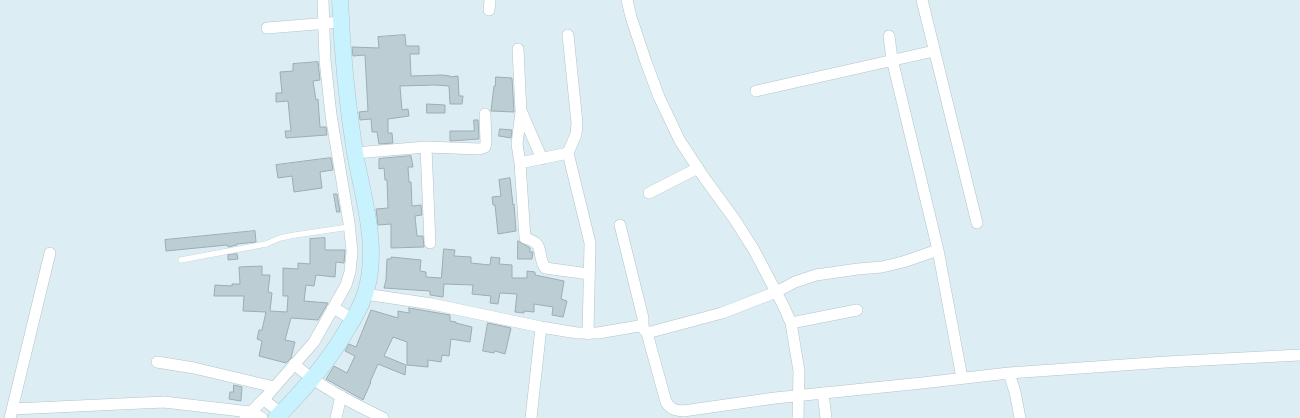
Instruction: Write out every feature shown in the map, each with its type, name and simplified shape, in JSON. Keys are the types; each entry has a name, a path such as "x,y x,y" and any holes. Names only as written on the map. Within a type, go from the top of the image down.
{"street":[{"path":"50,253 12,414 164,402 253,416 273,408 311,377 337,346 365,294 371,268 372,253 350,172 340,114 343,59 323,0"},
{"path":"332,23 340,0"},
{"path":"627,0 631,17 659,97 680,141 754,250 792,323 799,371 798,418"},
{"path":"922,0 977,223"},
{"path":"267,28 332,23"},
{"path":"568,35 577,123 576,134 568,153 590,243 588,334"},
{"path":"889,36 892,59 938,250 962,378"},
{"path":"518,49 522,112 517,144 520,163 525,238 536,242 545,268 589,274"},
{"path":"756,91 892,59 934,51"},
{"path":"522,112 542,159"},
{"path":"350,172 426,148 480,150 485,147 486,144 485,114"},
{"path":"426,148 430,243"},
{"path":"520,163 568,153"},
{"path":"649,193 698,168"},
{"path":"273,408 274,388 296,366 314,342 335,310 346,285 350,272 352,252 350,227 350,172"},
{"path":"620,225 645,330 666,402 673,410 683,411 798,395 1009,373 1166,362 1300,355"},
{"path":"350,227 366,227"},
{"path":"365,294 432,304 541,327 588,334 639,326 645,330 722,313 816,275 858,268 882,267 903,262 938,250"},
{"path":"335,310 351,318"},
{"path":"792,323 856,310"},
{"path":"531,418 541,327"},
{"path":"157,362 194,368 274,388"},
{"path":"296,366 341,396 383,418"},
{"path":"1009,373 1015,392 1020,418"},
{"path":"823,393 826,418"},
{"path":"336,418 341,396"}],"lane":[{"path":"181,260 266,244 280,238 295,235 350,227"}],"building":[{"path":"405,35 406,46 419,46 419,54 410,54 411,76 458,76 459,96 463,96 462,104 450,104 449,86 400,86 402,110 408,109 409,116 388,119 388,133 392,133 393,143 379,144 377,132 372,132 371,119 360,120 359,112 368,111 365,55 353,56 352,47 379,48 378,37"},
{"path":"318,62 320,80 313,81 316,100 318,99 320,127 326,127 327,135 286,138 285,131 291,131 288,101 276,102 276,93 282,93 280,72 293,71 293,64"},
{"path":"496,77 512,78 514,112 491,111"},
{"path":"427,104 445,105 445,113 427,113"},
{"path":"474,120 478,120 479,139 450,141 450,131 474,131"},
{"path":"500,129 512,130 511,138 499,136"},
{"path":"411,156 413,167 408,167 409,182 411,182 412,206 421,205 422,215 415,216 417,236 423,236 424,247 391,248 391,224 378,225 376,209 388,208 387,180 385,180 384,168 379,169 379,159"},
{"path":"331,158 333,170 320,172 322,188 294,192 292,176 278,178 276,165"},
{"path":"510,178 516,231 498,234 495,205 493,205 492,197 501,196 499,180"},
{"path":"334,194 337,194 340,212 337,212"},
{"path":"255,231 256,242 237,244 228,247 227,245 166,251 165,240"},
{"path":"325,238 325,250 345,250 344,263 336,262 335,277 316,275 314,286 306,285 304,301 328,303 318,320 291,318 285,340 295,342 291,358 286,363 259,356 262,341 257,339 259,330 262,330 266,312 243,311 244,296 214,296 215,285 232,286 232,284 240,284 239,267 262,266 262,275 270,275 268,292 272,293 270,311 287,312 288,296 283,296 283,268 298,269 298,263 310,264 310,239"},
{"path":"518,241 530,248 530,252 533,252 532,259 518,259"},
{"path":"444,249 455,250 454,256 471,257 471,263 490,265 491,257 500,258 499,264 512,265 512,278 527,278 527,271 535,272 535,275 564,281 561,299 567,301 563,317 552,315 553,307 534,304 534,312 515,312 517,294 500,293 498,304 490,303 491,296 472,294 473,285 444,284 443,297 430,295 430,291 384,288 387,259 391,259 391,257 421,260 420,271 426,272 426,277 441,278"},
{"path":"237,254 238,259 228,260 228,255"},
{"path":"409,308 450,315 450,321 472,327 470,342 451,339 449,356 442,355 441,362 428,360 428,367 407,365 407,342 393,337 384,356 406,365 405,375 378,364 363,400 326,379 334,366 347,373 355,356 345,351 349,344 356,347 371,310 398,318 398,311 409,313"},
{"path":"488,323 511,328 505,354 495,351 494,353 483,351"},
{"path":"234,385 242,387 241,401 229,399 230,392 233,392"}]}
